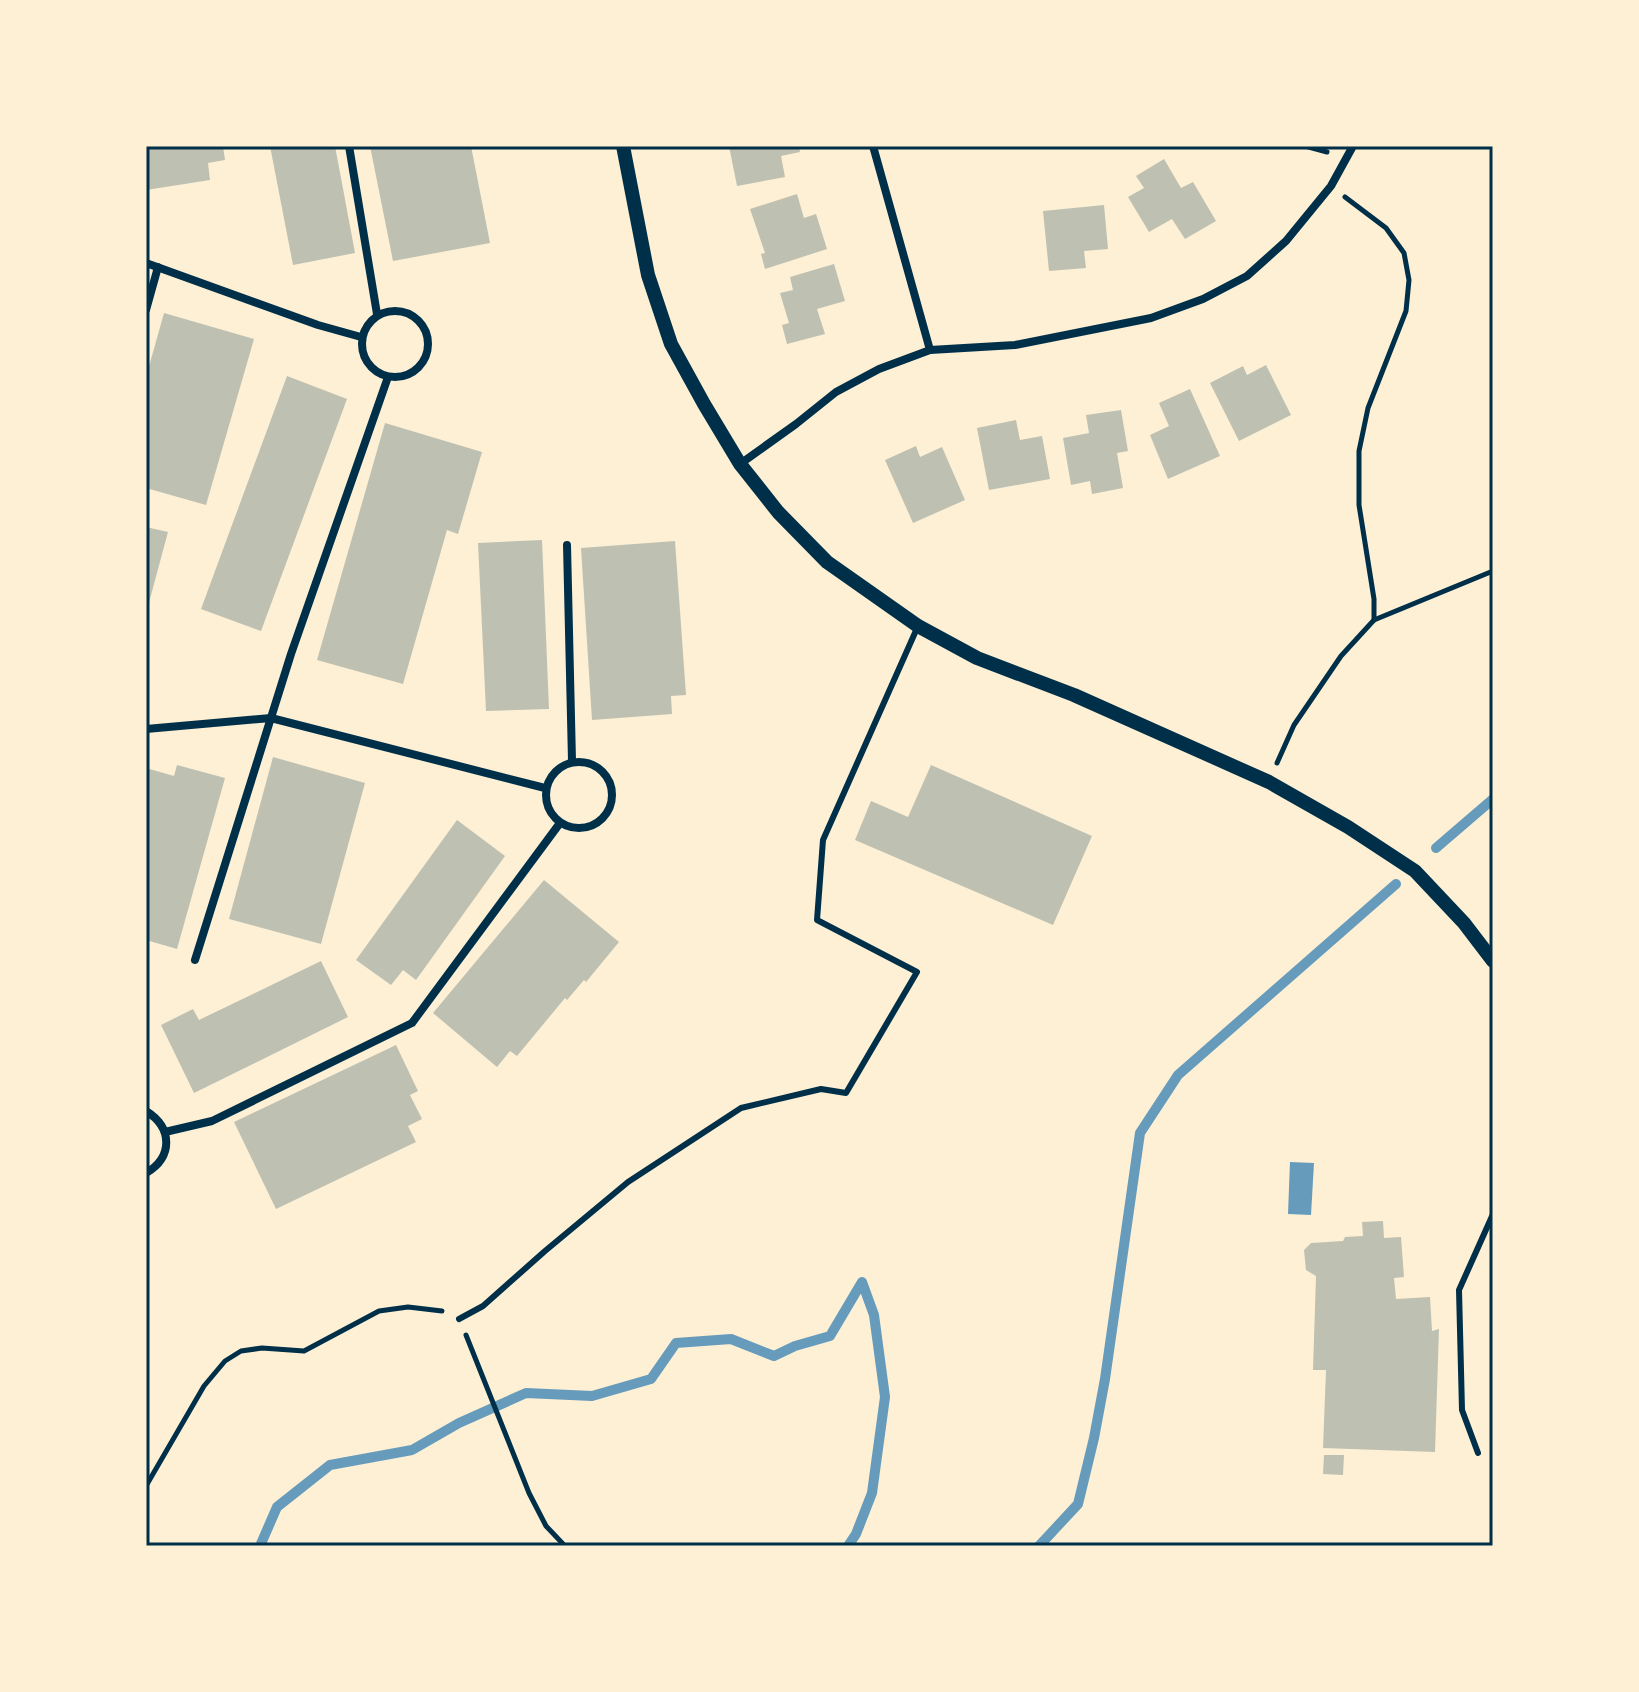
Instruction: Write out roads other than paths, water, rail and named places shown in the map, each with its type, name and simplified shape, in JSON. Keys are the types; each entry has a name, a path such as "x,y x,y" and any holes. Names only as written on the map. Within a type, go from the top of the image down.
{"street":[{"path":"349,146 377,314"},
{"path":"623,146 648,275 671,344 740,464 778,512 827,562 918,626 977,658 1074,695 1269,782 1348,827 1415,871 1464,923 1493,961"},
{"path":"873,146 930,350"},
{"path":"740,464 836,392 879,369 930,350 1015,345 1151,318 1203,299 1247,276 1286,241 1331,186 1353,146"},
{"path":"146,263 318,325 361,337"},
{"path":"146,310 158,267"},
{"path":"388,310 405,311 426,330 425,359 417,369 402,377 388,377 368,364 361,337 377,314 388,310"},
{"path":"195,960 291,654 388,377"},
{"path":"567,545 572,761"},
{"path":"146,729 271,718 545,788"},
{"path":"572,761 589,762 610,781 612,798 609,810 601,820 585,828 572,828 552,815 546,805 545,788 551,774 561,765 572,761"},
{"path":"165,1132 212,1121 412,1023 560,823"},
{"path":"146,1111 155,1117 165,1132 166,1146 155,1168 146,1173"}],"lane":[{"path":"459,1319 483,1306 628,1182 741,1108 821,1089 846,1093 917,972 817,920 823,840 918,626"},
{"path":"1478,1453 1462,1410 1459,1290 1493,1214"}],"water":[{"path":"1290,1162 1314,1163 1311,1215 1288,1214"}],"waterway":[{"path":"1436,848 1493,799"},
{"path":"1039,1546 1078,1504 1105,1379 1140,1133 1178,1075 1396,884"},
{"path":"260,1546 277,1507 330,1465 412,1450 459,1423 526,1393 592,1396 651,1379 676,1343 731,1339 774,1356 830,1336 862,1282 874,1315 885,1397 872,1493 848,1546"}]}
